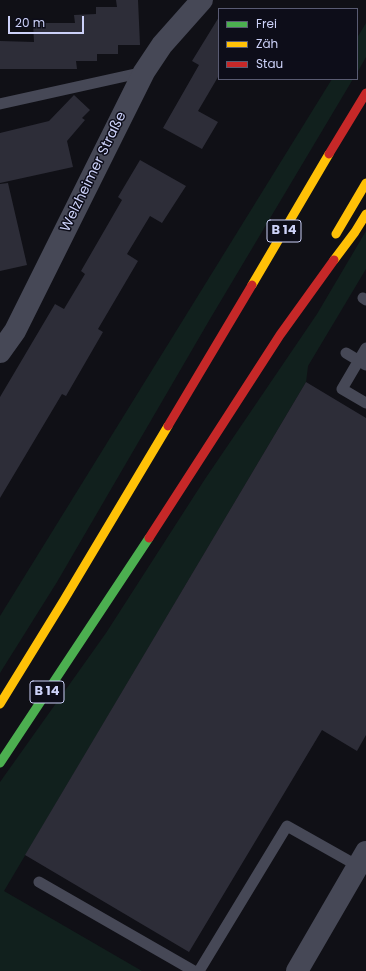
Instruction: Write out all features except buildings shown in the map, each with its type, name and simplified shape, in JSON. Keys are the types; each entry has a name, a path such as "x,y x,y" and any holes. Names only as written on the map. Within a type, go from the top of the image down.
{"main road":[{"name":"B 14","path":"0,704 64,600 366,93"},
{"path":"333,240 366,183"},
{"path":"280,335 355,232 366,214"},
{"name":"B 14","path":"0,763 99,615 280,335 318,267"}],"street":[{"name":"Welzheimer Straße","path":"0,352 15,331 144,72 162,45 202,0"},
{"path":"297,971 362,859"}],"lane":[{"path":"0,104 144,72"},
{"path":"366,348 362,363 342,389 366,403"},
{"path":"346,353 362,363"},
{"path":"199,971 287,826 362,859"},
{"path":"39,882 194,971"}],"shaded area":[{"path":"366,23 366,57 358,71 358,36"},
{"path":"331,80 352,80 210,319 57,582 0,673 0,616"},
{"path":"366,231 366,269 308,366 306,382 4,891 142,971 0,971 0,782 106,633 205,479 317,314"}],"traffic: fast":[{"path":"0,763 149,538"}],"traffic: slow":[{"path":"252,285 329,154"},
{"path":"336,234 366,183"},
{"path":"334,260 355,232 366,214"},
{"path":"0,704 168,426"}],"traffic: jam":[{"path":"329,154 366,93"},
{"path":"149,538 280,335 334,260"},
{"path":"168,426 252,285"}]}
